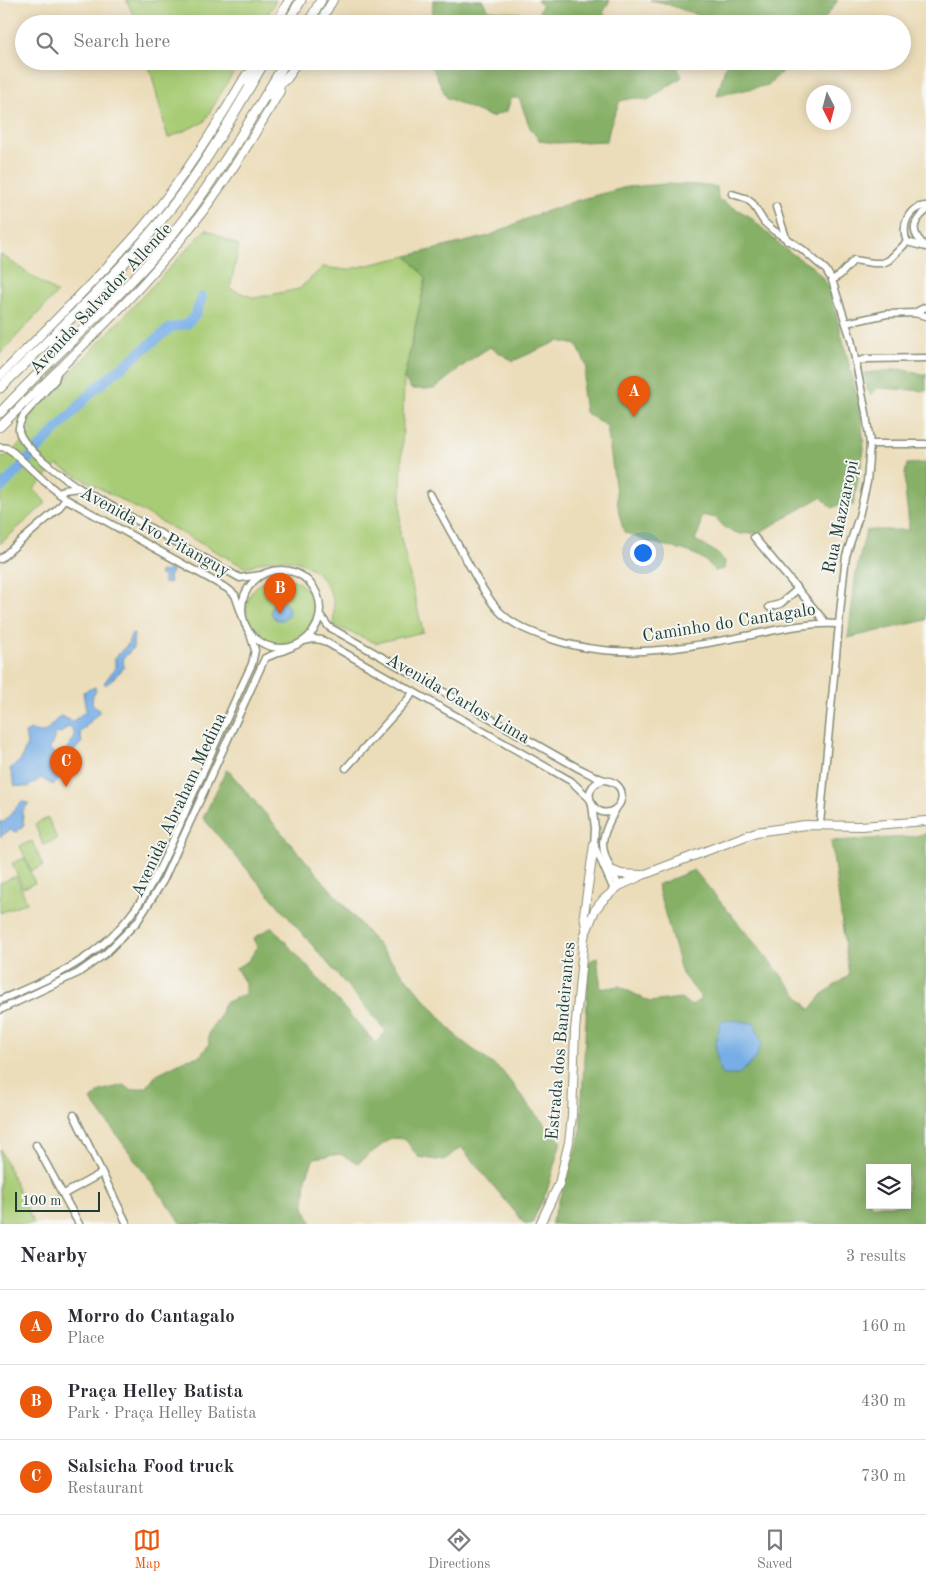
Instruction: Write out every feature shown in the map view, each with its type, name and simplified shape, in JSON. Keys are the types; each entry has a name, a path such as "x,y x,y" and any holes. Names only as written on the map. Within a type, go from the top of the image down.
{"highway":[{"path":"292,15 301,0"},
{"path":"313,15 321,0"},
{"path":"210,154 211,147 251,70"},
{"name":"Avenida Salvador Allende","path":"0,388 94,295 142,244 210,154 260,70"},
{"name":"Avenida Salvador Allende","path":"0,413 120,292 156,254 184,220 238,142 281,70"},
{"path":"238,142 243,139 280,84 290,74"}],"main road":[{"path":"281,15 289,0"},
{"path":"324,15 333,0"},
{"name":"Avenida Salvador Allende","path":"0,376 105,269 162,202 211,133 250,70"},
{"name":"Avenida Salvador Allende","path":"0,426 138,289 186,234 251,142 292,70"},
{"name":"Estrada dos Bandeirantes","path":"540,1224 559,1184 571,1130 575,1031 586,931 595,910 616,888 643,875 756,832 820,824 861,826 926,820"},
{"path":"586,931 584,914 594,845"},
{"path":"611,870 621,874 643,875"}],"street":[{"name":"Rua Mazzaropi","path":"732,194 745,198 752,203 764,222 820,264 832,280 856,362 866,413 870,444 867,482 846,556 820,824"},
{"path":"907,242 904,231 909,214 926,206"},
{"path":"776,207 787,241"},
{"path":"926,211 916,221 915,229 918,238 926,247"},
{"path":"907,242 926,247"},
{"path":"832,280 840,275 854,260 883,263 889,260 907,242"},
{"path":"914,313 926,307"},
{"path":"846,323 870,316 887,314 914,313 926,316"},
{"path":"856,362 867,359 926,358"},
{"name":"Avenida Ivo Pitanguy","path":"58,369 55,380 23,416 19,427 22,439 56,472 79,488 240,578 261,575"},
{"path":"870,444 926,444"},
{"name":"Avenida Ivo Pitanguy","path":"0,447 11,450 66,499 228,589 235,595 242,615"},
{"path":"59,494 66,489 79,488"},
{"name":"Caminho do Cantagalo","path":"430,494 485,593 500,613 512,622 536,634 562,643 610,651 648,652 738,638 791,627 826,623 839,624"},
{"path":"0,559 58,509 66,499"},
{"path":"754,537 826,623"},
{"path":"271,571 293,572 303,576 317,593 320,614 312,634 304,641 292,647 270,647 262,644 250,634 244,624 242,615 244,596 252,582 261,575 271,571"},
{"path":"769,607 780,604 798,589"},
{"name":"Avenida Carlos Lima","path":"320,614 329,627 578,768 612,782 620,789 621,800 602,838 602,846 616,888"},
{"name":"Avenida Abraham Medina","path":"2,999 56,975 94,951 115,934 146,894 157,876 252,664 255,650 250,634"},
{"name":"Avenida Carlos Lima","path":"304,641 322,640 570,781 584,791 591,802 602,812 612,811 616,808"},
{"name":"Avenida Abraham Medina","path":"0,1010 78,973 119,942 137,922 163,881 265,658 292,647"},
{"path":"346,768 410,697 413,691"},
{"path":"604,780 596,783 590,794 595,828 594,845 616,888"},
{"path":"16,993 14,998 19,1001"},
{"path":"2,999 9,1002 8,1006"},
{"path":"74,1116 127,1224"},
{"path":"36,1145 79,1224"},
{"path":"64,1194 102,1173"}],"green space":[{"path":"126,0 276,0 267,15 134,15"},
{"path":"433,0 482,0 489,10 537,15 432,15"},
{"path":"537,0 610,0 603,13 605,15 537,15 542,6"},
{"path":"650,0 838,0 827,15 698,15"},
{"path":"150,70 235,70 204,122 168,138"},
{"path":"433,70 678,70 682,77 648,100 634,98 620,101 610,126 607,141 556,143 540,141 530,128 519,98 511,98 507,111 491,117 447,98"},
{"path":"724,70 784,70 768,85 717,96"},
{"path":"666,184 717,187 718,199 749,216 785,249 814,268 829,286 861,411 864,450 853,506 847,501 832,508 821,497 759,533 740,534 726,529 716,518 701,515 700,528 695,540 714,551 725,561 724,569 715,571 709,564 689,552 648,542 624,532 619,514 607,426 585,412 582,390 587,367 577,345 558,341 513,361 490,347 434,389 411,389 404,378 426,278 407,256 489,236 530,217 578,200 627,187"},
{"path":"206,229 239,246 230,289 255,298 299,289 323,267 346,270 407,256 426,277 404,378 400,534 423,632 376,643 333,625 334,605 331,594 316,572 306,565 283,559 258,563 246,568 57,465 34,489 46,503 0,544 0,456 4,458 33,432 25,421"},
{"path":"0,254 57,293 0,354"},
{"path":"902,369 922,375 926,374 926,391 878,388 871,395 867,389 865,373"},
{"path":"926,463 926,620 848,638 856,573 866,530 909,530 905,489 907,464"},
{"path":"280,577 293,580 304,587 311,598 314,611 311,624 304,635 293,642 280,645 267,642 256,635 249,624 246,611 249,598 256,587 267,580"},
{"path":"227,769 458,1038 502,1071 537,1116 561,1141 547,1191 531,1224 525,1224 461,1147 443,1161 418,1157 405,1139 391,1138 358,1163 340,1154 314,1158 306,1178 304,1207 312,1224 182,1224 91,1100 100,1091 124,1085 131,1090 147,1087 157,1074 187,1059 200,1056 209,1044 210,1030 219,1017 224,1003 245,994 245,983 236,968 248,961 257,948 254,938 272,927 376,1044 386,1031 203,818"},
{"path":"48,818 57,839 43,845 35,824"},
{"path":"926,834 926,1224 551,1224 580,1137 589,962 597,957 601,989 619,986 650,1002 681,998 691,1006 702,998 682,974 657,885 694,870 810,1010 824,993 849,975 831,841 908,837"},
{"path":"32,841 43,866 31,871 20,846"},
{"path":"24,858 35,883 23,888 12,863"},
{"path":"16,876 27,902 0,913 0,883"},
{"path":"0,1149 34,1224 0,1224"}],"water":[{"path":"168,569 172,570 169,576 170,582 165,584 163,576 159,575 161,571 165,572"},
{"path":"276,602 284,602 289,607 287,618 276,620 271,615 271,607"},
{"path":"131,634 134,634 133,649 123,658 124,668 106,685 104,683 115,668 115,658 128,644"},
{"path":"95,687 96,691 93,695 92,703 100,711 80,733 82,742 63,763 63,776 53,785 41,778 28,787 15,786 10,769 21,760 27,744 25,733 31,730 44,733 60,716 73,721 86,711 83,692","holes":["69,726 74,731 74,738 60,757 50,750 57,733 60,734"]},
{"path":"21,802 29,803 22,812 24,825 16,832 10,830 0,837 0,822 4,822"},
{"path":"733,1020 754,1023 762,1043 755,1060 738,1075 723,1075 716,1054 717,1035 721,1021"}],"waterway":[{"path":"0,489 95,389 170,328 187,324 196,314 202,297"}],"place":[{"name":"Morro do Cantagalo","path":"634,417"},
{"name":"Praça Helley Batista","path":"280,614"},
{"name":"Salsicha Food truck","path":"66,787"}]}
